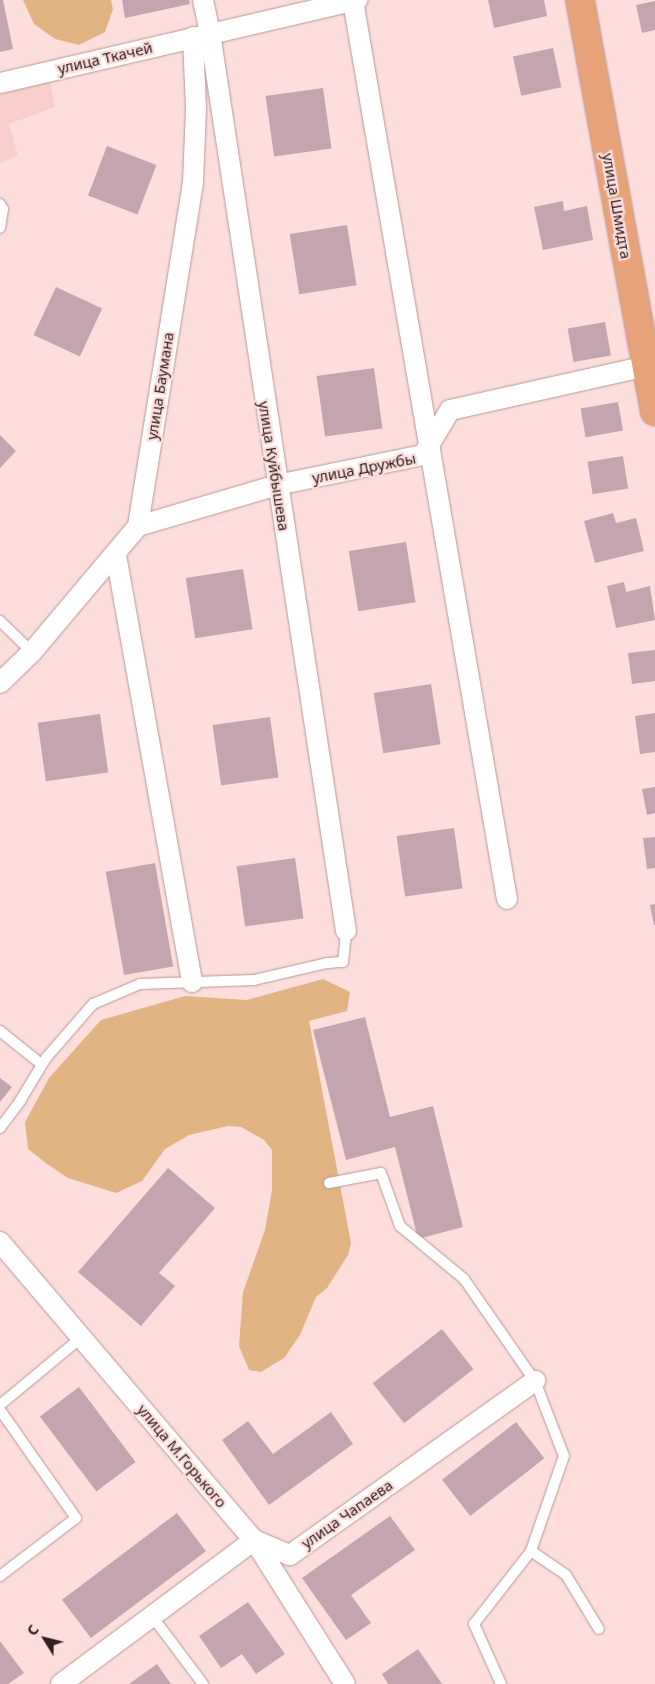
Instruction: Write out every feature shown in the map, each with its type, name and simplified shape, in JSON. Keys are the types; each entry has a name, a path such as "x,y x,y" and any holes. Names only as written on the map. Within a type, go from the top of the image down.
{"main road":[{"name":"улица Шмидта","path":"580,0 651,365 655,411"}],"street":[{"name":"улица Куйбышева","path":"203,0 202,35 277,485 346,931"},
{"name":"улица Ткачей","path":"0,83 355,0"},
{"path":"355,0 507,898"},
{"name":"улица Баумана","path":"0,683 32,652 116,555 138,526 193,183 202,35"},
{"name":"улица Дружбы","path":"138,526 277,485 423,456 450,410 651,365"},
{"path":"116,555 192,982"},
{"name":"улица М.Горького","path":"0,1242 254,1540 346,1684"},
{"name":"улица Чапаева","path":"254,1540 290,1555 535,1382"},
{"path":"61,1684 254,1540"}],"lane":[{"path":"0,204 3,209 0,228"},
{"path":"0,621 32,652"},
{"path":"0,1128 20,1101 41,1064 93,1004 140,984 254,980 327,963 343,962 346,931"},
{"path":"0,1030 41,1064"},
{"path":"329,1183 381,1173 400,1226 464,1279 535,1382 564,1456 531,1551 474,1624 501,1684"},
{"path":"0,1405 82,1338"},
{"path":"0,1410 76,1518 0,1576"},
{"path":"531,1551 566,1575 599,1629"},
{"path":"152,1616 203,1684"}],"shaded area":[{"path":"23,0 111,0 113,9 105,32 79,45 55,39 34,24"},
{"path":"50,80 55,107 9,124 18,156 0,163 0,95"},
{"path":"323,979 350,992 347,1011 309,1021 351,1243 348,1255 327,1288 316,1297 300,1335 284,1358 261,1372 249,1370 239,1346 243,1292 265,1230 272,1190 272,1150 264,1140 241,1127 228,1126 189,1135 165,1149 142,1181 116,1193 68,1178 47,1164 28,1149 25,1122 49,1078 101,1020 185,996 247,1000"}],"building":[{"path":"0,0 3,0 13,49 0,52"},
{"path":"122,0 189,0 190,4 125,18"},
{"path":"488,0 544,0 547,16 494,28"},
{"path":"655,1 655,30 642,33 636,5"},
{"path":"553,48 561,87 521,96 513,57"},
{"path":"323,88 331,148 274,156 266,96"},
{"path":"107,146 156,165 137,214 88,195"},
{"path":"563,201 564,211 587,206 593,240 543,250 534,207"},
{"path":"347,225 357,285 299,294 290,234"},
{"path":"56,287 102,309 80,357 34,335"},
{"path":"605,322 611,355 573,362 568,329"},
{"path":"374,368 382,428 325,436 317,376"},
{"path":"618,402 623,431 586,437 581,409"},
{"path":"0,435 16,451 0,468"},
{"path":"623,456 628,489 593,494 587,462"},
{"path":"613,513 616,523 636,518 644,551 595,563 584,521"},
{"path":"406,542 416,602 358,611 349,551"},
{"path":"243,569 253,629 195,638 186,578"},
{"path":"624,582 626,592 650,586 655,620 616,628 607,586"},
{"path":"655,650 655,681 632,684 628,653"},
{"path":"431,684 441,744 383,753 374,693"},
{"path":"655,713 655,752 640,754 635,716"},
{"path":"100,714 108,772 46,781 38,723"},
{"path":"270,717 278,777 221,785 213,725"},
{"path":"655,787 655,813 647,815 642,789"},
{"path":"454,828 462,888 405,896 397,836"},
{"path":"655,837 655,868 647,869 643,838"},
{"path":"295,858 303,918 245,927 237,866"},
{"path":"155,863 173,966 124,975 106,872"},
{"path":"655,904 655,925 654,925 650,905"},
{"path":"365,1017 390,1117 433,1106 463,1227 418,1239 395,1147 346,1160 313,1030"},
{"path":"0,1078 12,1087 0,1102"},
{"path":"168,1168 215,1208 159,1273 175,1286 141,1326 78,1272"},
{"path":"442,1329 473,1369 404,1423 373,1383"},
{"path":"79,1387 136,1462 96,1492 40,1416"},
{"path":"331,1412 353,1444 269,1505 222,1440 248,1421 273,1454"},
{"path":"516,1422 544,1458 470,1516 442,1480"},
{"path":"177,1513 206,1551 91,1638 62,1600"},
{"path":"390,1516 415,1550 351,1595 371,1623 346,1640 302,1578"},
{"path":"248,1602 285,1654 256,1674 242,1654 221,1668 199,1636"},
{"path":"0,1641 24,1673 8,1684 0,1684"},
{"path":"418,1649 442,1684 388,1684 382,1674"},
{"path":"157,1664 171,1684 129,1684"}]}
